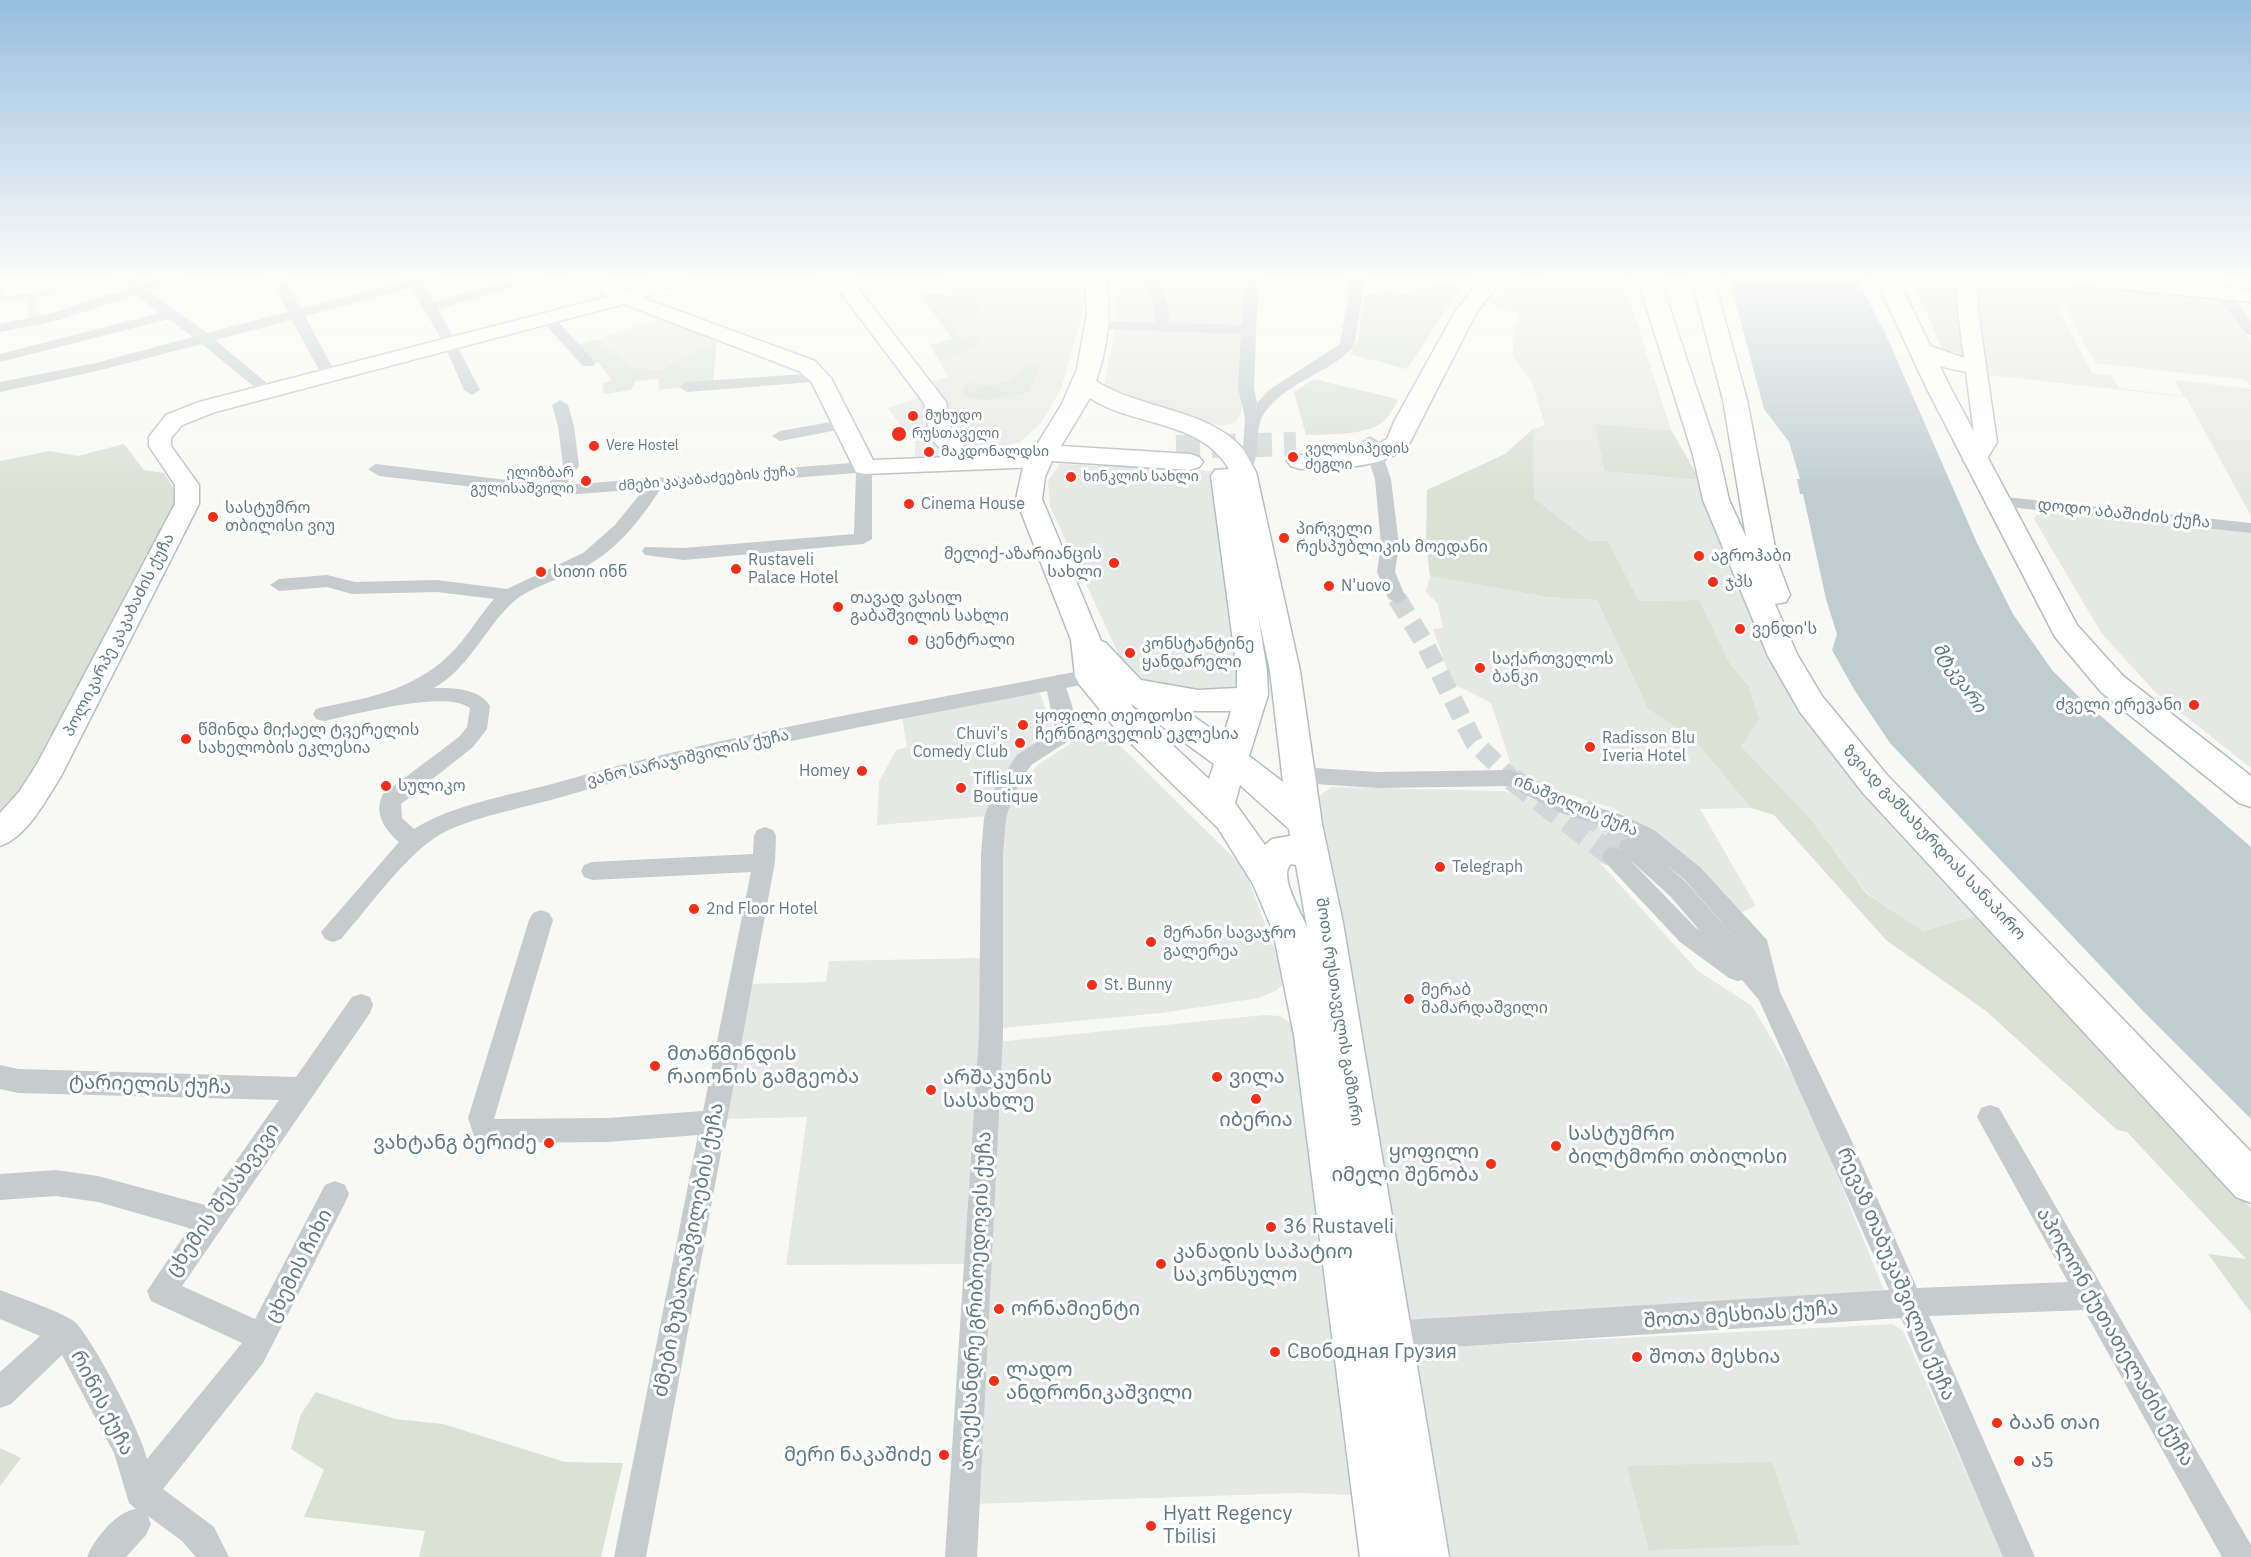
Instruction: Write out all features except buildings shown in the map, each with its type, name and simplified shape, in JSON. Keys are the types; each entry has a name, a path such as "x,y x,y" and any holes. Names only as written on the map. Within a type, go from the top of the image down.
{"main road":[{"path":"1090,676 1086,640 1029,498 1030,481 1042,456 1069,416 1084,383 1092,350"},
{"path":"1299,452 1356,460 1373,448 1398,443 1406,422 1445,350"},
{"path":"1654,350 1679,426 1692,457 1715,497"},
{"name":"ზვიად გამსახურდიას სანაპირო","path":"1672,350 1706,455 1715,497 1783,656 1799,687 1827,727 1889,800 1973,885 2251,1182"},
{"path":"1687,350 1738,505 1764,563"},
{"name":"ზვიად გამსახურდიას სანაპირო","path":"1721,350 1735,400 1764,563 1800,651 1833,707 1860,742 2251,1156"},
{"path":"1920,350 1996,501 2065,630 2112,684 2251,794"},
{"path":"1084,383 1105,397 1211,437 1229,449 1243,472 1283,660 1287,784 1310,842 1302,850 1284,849 1271,861 1268,878"},
{"path":"1069,416 1094,405 1113,409 1191,437 1216,457 1223,471 1252,671 1252,695 1217,805 1246,808 1260,804 1287,784"},
{"path":"1042,456 1183,454 1087,440 1072,433 1069,416"},
{"path":"1086,640 1122,682 1198,737 1230,759 1287,784"},
{"name":"შოთა რუსთაველის გამზირი","path":"1090,676 1111,704 1230,819 1268,878 1291,931 1313,1035 1386,1557"},
{"path":"1122,682 1170,699 1209,703 1252,695"},
{"path":"1166,758 1176,762 1192,760 1200,747 1198,737"},
{"name":"შოთა რუსთაველის გამზირი","path":"1310,842 1390,1336 1423,1557"}],"street":[{"path":"0,358 33,350"},
{"path":"0,387 97,367 164,350"},
{"path":"218,350 269,392 429,350"},
{"path":"314,350 329,376"},
{"path":"454,350 472,390"},
{"path":"576,350 588,363"},
{"path":"651,551 684,554 863,539 864,467 860,454 842,425 816,373 797,362 764,350"},
{"path":"895,350 935,402 941,438 970,464"},
{"path":"1243,472 1251,448 1253,418 1246,388 1248,350"},
{"path":"1253,418 1274,393 1341,350"},
{"path":"1922,350 1943,360 1972,364"},
{"path":"1971,350 1986,442 1975,460"},
{"path":"1938,387 1972,364"},
{"path":"687,387 820,378"},
{"name":"პოლიკარპე კაკაბაძის ქუჩა","path":"0,834 30,800 50,770 187,504 187,485 160,446 160,437 166,427 186,413 269,392"},
{"path":"551,491 571,466 567,426 560,405"},
{"path":"780,436 842,425"},
{"path":"1373,448 1383,479 1389,559 1386,572 1405,598"},
{"name":"ძმები კაკაბაძეების ქუჩა","path":"376,469 551,491 864,467 970,464 1042,456"},
{"path":"404,697 450,667 509,595 579,563 602,546 627,521 656,483"},
{"name":"დოდო აბაშიძის ქუჩა","path":"1996,501 2251,528"},
{"path":"279,585 326,582 347,584 352,588 437,586 509,595"},
{"name":"ვანო სარაჯიშვილის ქუჩა","path":"333,932 413,841 435,827 461,818 595,779 774,737 1090,676"},
{"name":"ალექსანდრე გრიბოედოვის ქუჩა","path":"962,1557 992,1034 992,862 995,818 1002,794 1024,760 1066,733 1061,701 1054,682"},
{"path":"323,714 404,697 461,697 474,699 480,706 477,729 466,742 391,800 389,811 392,824 413,841"},
{"name":"ინაშვილის ქუჩა","path":"1287,784 1512,778 1569,807 1612,819 1646,836 1693,874 1759,947 1768,993"},
{"name":"ძმები ზუბალაშვილების ქუჩა","path":"592,871 764,849 630,1557"},
{"path":"1621,851 1689,936 1768,993"},
{"path":"541,921 501,1045 481,1118 483,1127 492,1131 608,1130 714,1122"},
{"name":"რევაზ თაბუკაშვილის ქუჩა","path":"1768,993 1857,1179 1908,1304 2019,1557"},
{"name":"ცხემის შესახვევი","path":"263,1337 161,1292 300,1089 361,1005"},
{"name":"ტარიელის ქუჩა","path":"0,1077 18,1081 300,1089"},
{"name":"აპოლონ ქუთათელაძის ქუჩა","path":"1990,1117 2240,1557"},
{"path":"0,1187 56,1183 98,1189 209,1220"},
{"name":"ცხემის ჩიხი","path":"263,1337 335,1194"},
{"name":"შოთა მესხიას ქუჩა","path":"1390,1336 2092,1294"},
{"name":"რიწის ქუჩა","path":"0,1304 65,1332 90,1372 129,1449 140,1492"},
{"path":"0,1394 65,1332"},
{"path":"212,1552 200,1534 140,1492 263,1337"},
{"path":"103,1557 135,1524"}],"shaded area":[{"path":"580,350 610,350 631,368 661,370 699,350 716,350 713,383 659,390 659,379 636,381 631,390 604,394 602,384 611,380 599,363 591,363"},
{"path":"610,350 699,350 661,370 631,368"},
{"path":"933,350 972,350 940,362"},
{"path":"972,350 1072,350 1061,389 1041,423 1020,442 948,461 914,464 916,431 905,431 888,408 927,395 920,385 948,377 940,362"},
{"path":"1111,350 1245,350 1241,413 1235,423 1222,426 1202,422 1114,392 1104,385"},
{"path":"1352,350 1420,350 1407,369 1349,354"},
{"path":"1513,350 1645,350 1671,430 1595,424 1604,471 1700,480 1872,798 1976,916 1923,931 1868,894 1809,817 1741,746 1748,685 1730,664 1699,600 1639,601 1608,541 1589,541 1534,498 1533,429 1545,425 1532,382 1513,356"},
{"path":"1943,350 1969,350 1970,361 1945,354"},
{"path":"1984,350 2080,350 2092,373 2112,376 2119,388 2183,396 2175,380 2251,389 2251,516 2186,397 1988,375"},
{"path":"2088,350 2251,350 2251,385 2244,380 2095,363"},
{"path":"1026,364 1041,365 1029,392 985,400 962,396 966,382 983,385 1000,384 1015,377"},
{"path":"1314,379 1397,399 1397,402 1385,420 1375,427 1356,432 1306,435 1294,392"},
{"path":"1595,424 1671,430 1700,480 1604,471"},
{"path":"1533,429 1534,498 1589,541 1608,541 1639,601 1699,600 1730,664 1748,685 1759,719 1741,746 1809,817 1867,894 1923,931 1976,916 2192,1150 2251,1208 2251,1313 2208,1254 2246,1259 2127,1132 2117,1130 1986,1011 1886,940 1774,815 1751,808 1694,739 1648,709 1597,600 1547,597 1430,576 1426,543 1427,490 1505,454"},
{"path":"124,444 144,470 164,473 179,497 90,672 66,708 25,783 0,818 0,461 50,451 78,456"},
{"path":"1060,464 1213,471 1247,693 1151,687 1123,664 1050,506 1048,481"},
{"path":"2061,508 2251,533 2251,768 2156,693 2102,634 2034,519 2039,510"},
{"path":"1430,576 1547,597 1597,600 1648,709 1694,739 1751,808 1700,809 1756,906 1740,913 1675,850 1615,809 1515,777 1491,703 1452,683 1433,629 1443,628 1438,604 1426,592"},
{"path":"1039,691 1056,736 1039,744 988,816 877,825 879,782 896,750 907,747 902,717"},
{"path":"1102,728 1238,862 1248,878 1286,981 1277,990 1259,998 1162,1013 1002,1028 1002,832 1010,795 1039,764 1084,735"},
{"path":"1332,787 1503,791 1575,811 1632,842 1601,864 1698,971 1752,1006 1803,1092 1886,1295 1414,1322 1401,1314 1319,796"},
{"path":"984,958 970,1264 786,1265 807,1117 722,1119 747,984 826,982 829,961"},
{"path":"1264,1015 1280,1016 1292,1024 1354,1495 1299,1493 973,1504 997,1042"},
{"path":"1893,1324 1903,1331 2004,1557 1441,1557 1410,1359 1427,1348"},
{"path":"316,1392 395,1419 443,1424 565,1462 623,1463 601,1557 419,1557 425,1531 304,1517 324,1470 291,1449 301,1414"},
{"path":"0,1448 21,1458 0,1486"},
{"path":"1772,1462 1800,1545 1649,1550 1627,1466"}],"water":[{"name":"მტკვარი","path":"1748,350 1892,350 1977,543 2013,614 2052,670 2078,696 2251,847 2251,1119 2144,1012 1890,743 1855,691 1832,650 1837,634 1826,599 1803,494 1800,494 1797,479 1800,479 1789,442 1764,409"}],"tunnel":[{"path":"1176,447 1296,444"},
{"path":"1397,598 1425,644 1474,742 1514,781"},
{"path":"1512,779 1613,856"},
{"path":"1582,809 1630,846"}],"place":[{"name":"მუხუდო","path":"913,416"},
{"name":"რუსთაველი","path":"899,434"},
{"name":"Vere Hostel","path":"594,446"},
{"name":"მაკდონალდსი","path":"929,452"},
{"name":"ველოსიპედის ძეგლი","path":"1293,457"},
{"name":"ხინკლის სახლი","path":"1071,477"},
{"name":"ელიზბარ გულისაშვილი","path":"586,481"},
{"name":"Cinema House","path":"909,504"},
{"name":"სასტუმრო თბილისი ვიუ","path":"213,517"},
{"name":"პირველი რესპუბლიკის მოედანი","path":"1284,538"},
{"name":"აგროჰაბი","path":"1699,556"},
{"name":"მელიქ-აზარიანცის სახლი","path":"1114,563"},
{"name":"Rustaveli Palace Hotel","path":"736,569"},
{"name":"სითი ინნ","path":"541,572"},
{"name":"ჯპს","path":"1713,582"},
{"name":"N'uovo","path":"1329,586"},
{"name":"თავად ვასილ გაბაშვილის სახლი","path":"838,607"},
{"name":"ვენდი'ს","path":"1740,629"},
{"name":"ცენტრალი","path":"913,640"},
{"name":"კონსტანტინე ყანდარელი","path":"1130,653"},
{"name":"საქართველოს ბანკი","path":"1480,668"},
{"name":"ძველი ერევანი","path":"2194,705"},
{"name":"ყოფილი თეოდოსი ჩერნიგოველის ეკლესია","path":"1023,725"},
{"name":"წმინდა მიქაელ ტვერელის სახელობის ეკლესია","path":"186,739"},
{"name":"Chuvi's Comedy Club","path":"1020,743"},
{"name":"Radisson Blu Iveria Hotel","path":"1590,747"},
{"name":"Homey","path":"862,771"},
{"name":"სულიკო","path":"386,786"},
{"name":"TiflisLux Boutique","path":"961,788"},
{"name":"Telegraph","path":"1440,867"},
{"name":"2nd Floor Hotel","path":"694,909"},
{"name":"მერანი სავაჯრო გალერეა","path":"1151,942"},
{"name":"St. Bunny","path":"1092,985"},
{"name":"მერაბ მამარდაშვილი","path":"1409,999"},
{"name":"მთაწმინდის რაიონის გამგეობა","path":"655,1066"},
{"name":"ვილა","path":"1217,1077"},
{"name":"არშაკუნის სასახლე","path":"931,1090"},
{"name":"იბერია","path":"1256,1099"},
{"name":"ვახტანგ ბერიძე","path":"549,1143"},
{"name":"სასტუმრო ბილტმორი თბილისი","path":"1556,1146"},
{"name":"ყოფილი იმელი შენობა","path":"1491,1164"},
{"name":"36 Rustaveli","path":"1271,1227"},
{"name":"კანადის საპატიო საკონსულო","path":"1161,1264"},
{"name":"ორნამიენტი","path":"999,1309"},
{"name":"Свободная Грузия","path":"1275,1352"},
{"name":"შოთა მესხია","path":"1637,1357"},
{"name":"ლადო ანდრონიკაშვილი","path":"994,1381"},
{"name":"ბაან თაი","path":"1997,1423"},
{"name":"მერი ნაკაშიძე","path":"944,1455"},
{"name":"ა5","path":"2019,1461"},
{"name":"Hyatt Regency Tbilisi","path":"1151,1526"}]}
